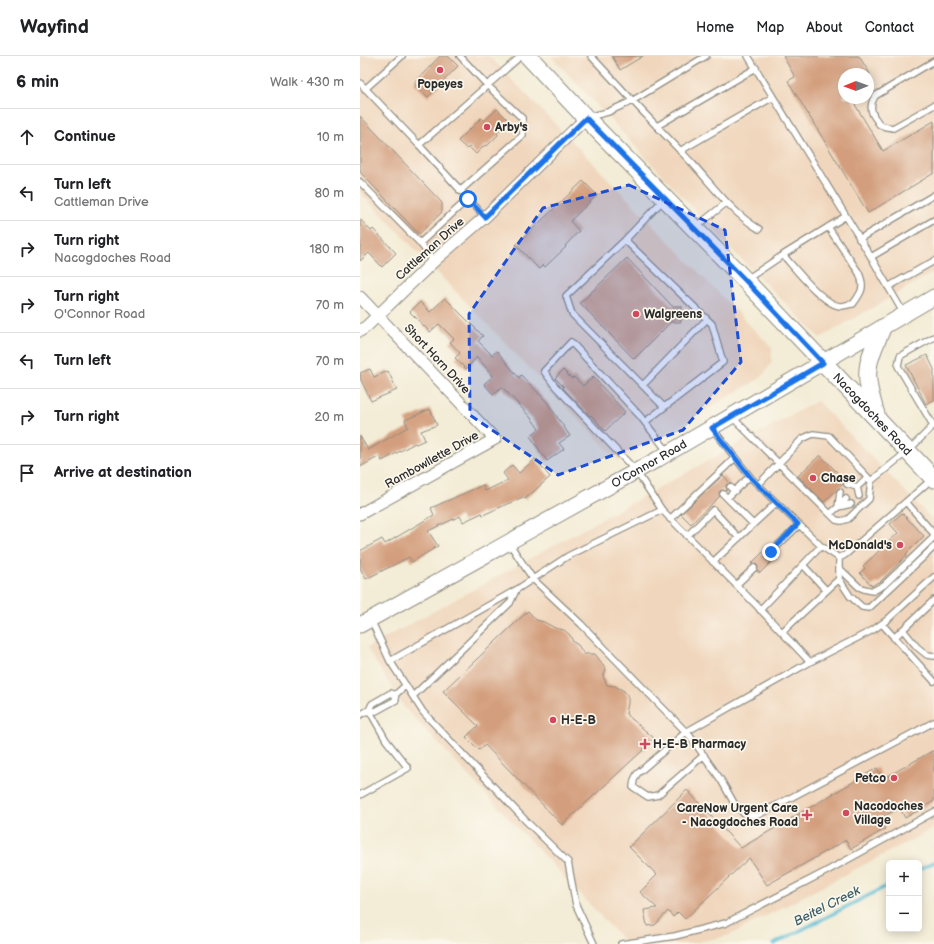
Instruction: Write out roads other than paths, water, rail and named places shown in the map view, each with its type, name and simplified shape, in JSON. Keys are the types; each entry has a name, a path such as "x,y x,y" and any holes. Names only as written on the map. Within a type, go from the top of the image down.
{"main road":[{"name":"Nacogdoches Road","path":"528,56 586,118 745,280 933,479"},
{"name":"O'Connor Road","path":"365,622 669,453 934,297"},
{"path":"878,420 869,385 868,369 871,353 882,328"}],"street":[{"name":"Cattleman Drive","path":"360,331 367,326 434,260 485,217 586,118"},
{"name":"Short Horn Drive","path":"360,297 496,439"},
{"name":"Rambowllette Drive","path":"360,514 496,439"}],"lane":[{"path":"365,88 402,56"},
{"path":"460,56 487,85 522,118 523,135 460,191"},
{"path":"419,145 521,56"},
{"path":"591,56 705,178 726,203 752,225 760,229"},
{"path":"586,118 608,112 632,101 706,56"},
{"path":"748,56 905,314"},
{"path":"934,61 874,96 871,107 872,113 879,124 892,128 934,105"},
{"path":"657,126 756,68"},
{"path":"360,83 485,217"},
{"path":"680,151 773,97"},
{"path":"360,182 420,243 434,260"},
{"path":"859,239 934,195"},
{"path":"420,243 468,199"},
{"path":"664,407 572,314 566,296 625,240 665,199"},
{"path":"694,229 726,203"},
{"path":"745,280 846,216"},
{"path":"871,257 934,220"},
{"path":"783,255 812,288 826,300 840,306 853,304 860,295 862,281 859,273 828,227"},
{"path":"625,240 712,324 723,362 645,422"},
{"path":"888,288 934,261"},
{"path":"643,385 708,320"},
{"path":"856,489 908,451 934,425 898,366 900,356 934,338"},
{"path":"669,453 645,422 571,342 544,371 555,386 636,471 662,510 670,519 810,662"},
{"path":"732,416 779,463 836,520 848,520 869,499 869,479 829,436 813,434 802,439 779,463 758,485"},
{"path":"712,428 749,477 821,546 839,558"},
{"path":"670,519 682,511 735,458"},
{"path":"727,498 749,477"},
{"path":"839,558 933,479"},
{"path":"847,484 856,489 859,496"},
{"path":"730,487 735,491"},
{"path":"838,507 840,492"},
{"path":"723,494 753,524"},
{"path":"830,514 846,499"},
{"path":"839,568 864,590 873,591 884,585 934,535 906,502"},
{"path":"713,562 776,503"},
{"path":"838,507 851,504"},
{"path":"687,536 695,524 711,508 739,538"},
{"path":"390,661 516,590 568,556 662,510"},
{"path":"771,552 798,524"},
{"path":"508,542 533,578 581,624 690,736 721,780 734,803 744,814 756,816 934,722"},
{"path":"760,610 821,546"},
{"path":"839,558 839,579 850,596 862,608 869,608 934,547"},
{"path":"803,564 826,590"},
{"path":"736,585 754,568"},
{"path":"704,756 658,795 648,798 633,787 637,774 686,732 810,662 873,630 887,620 934,576"},
{"path":"782,632 839,579"},
{"path":"413,696 510,603 516,590"},
{"path":"894,638 934,600"},
{"path":"365,622 423,712 526,821 568,862 576,905 594,944"},
{"path":"882,624 934,681"},
{"path":"903,630 917,647 927,655 934,656"},
{"path":"360,715 369,710 372,704 391,693 395,695 406,685"},
{"path":"360,795 408,768 386,740 369,710"},
{"path":"621,944 675,936 726,923 825,872 934,812"}],"waterway":[{"name":"Beitel Creek","path":"922,868 934,862"},
{"name":"Beitel Creek","path":"774,944 886,887"}],"place":[{"name":"Popeyes","path":"440,70"},
{"name":"Arby's","path":"487,127"},
{"name":"Walgreens","path":"636,314"},
{"name":"Chase","path":"813,478"},
{"name":"McDonald's","path":"900,545"},
{"name":"H-E-B","path":"553,720"},
{"name":"H-E-B Pharmacy","path":"645,744"},
{"name":"Petco","path":"894,778"},
{"name":"Nacodoches Village","path":"846,813"},
{"name":"CareNow Urgent Care - Nacogdoches Road","path":"807,815"}]}
